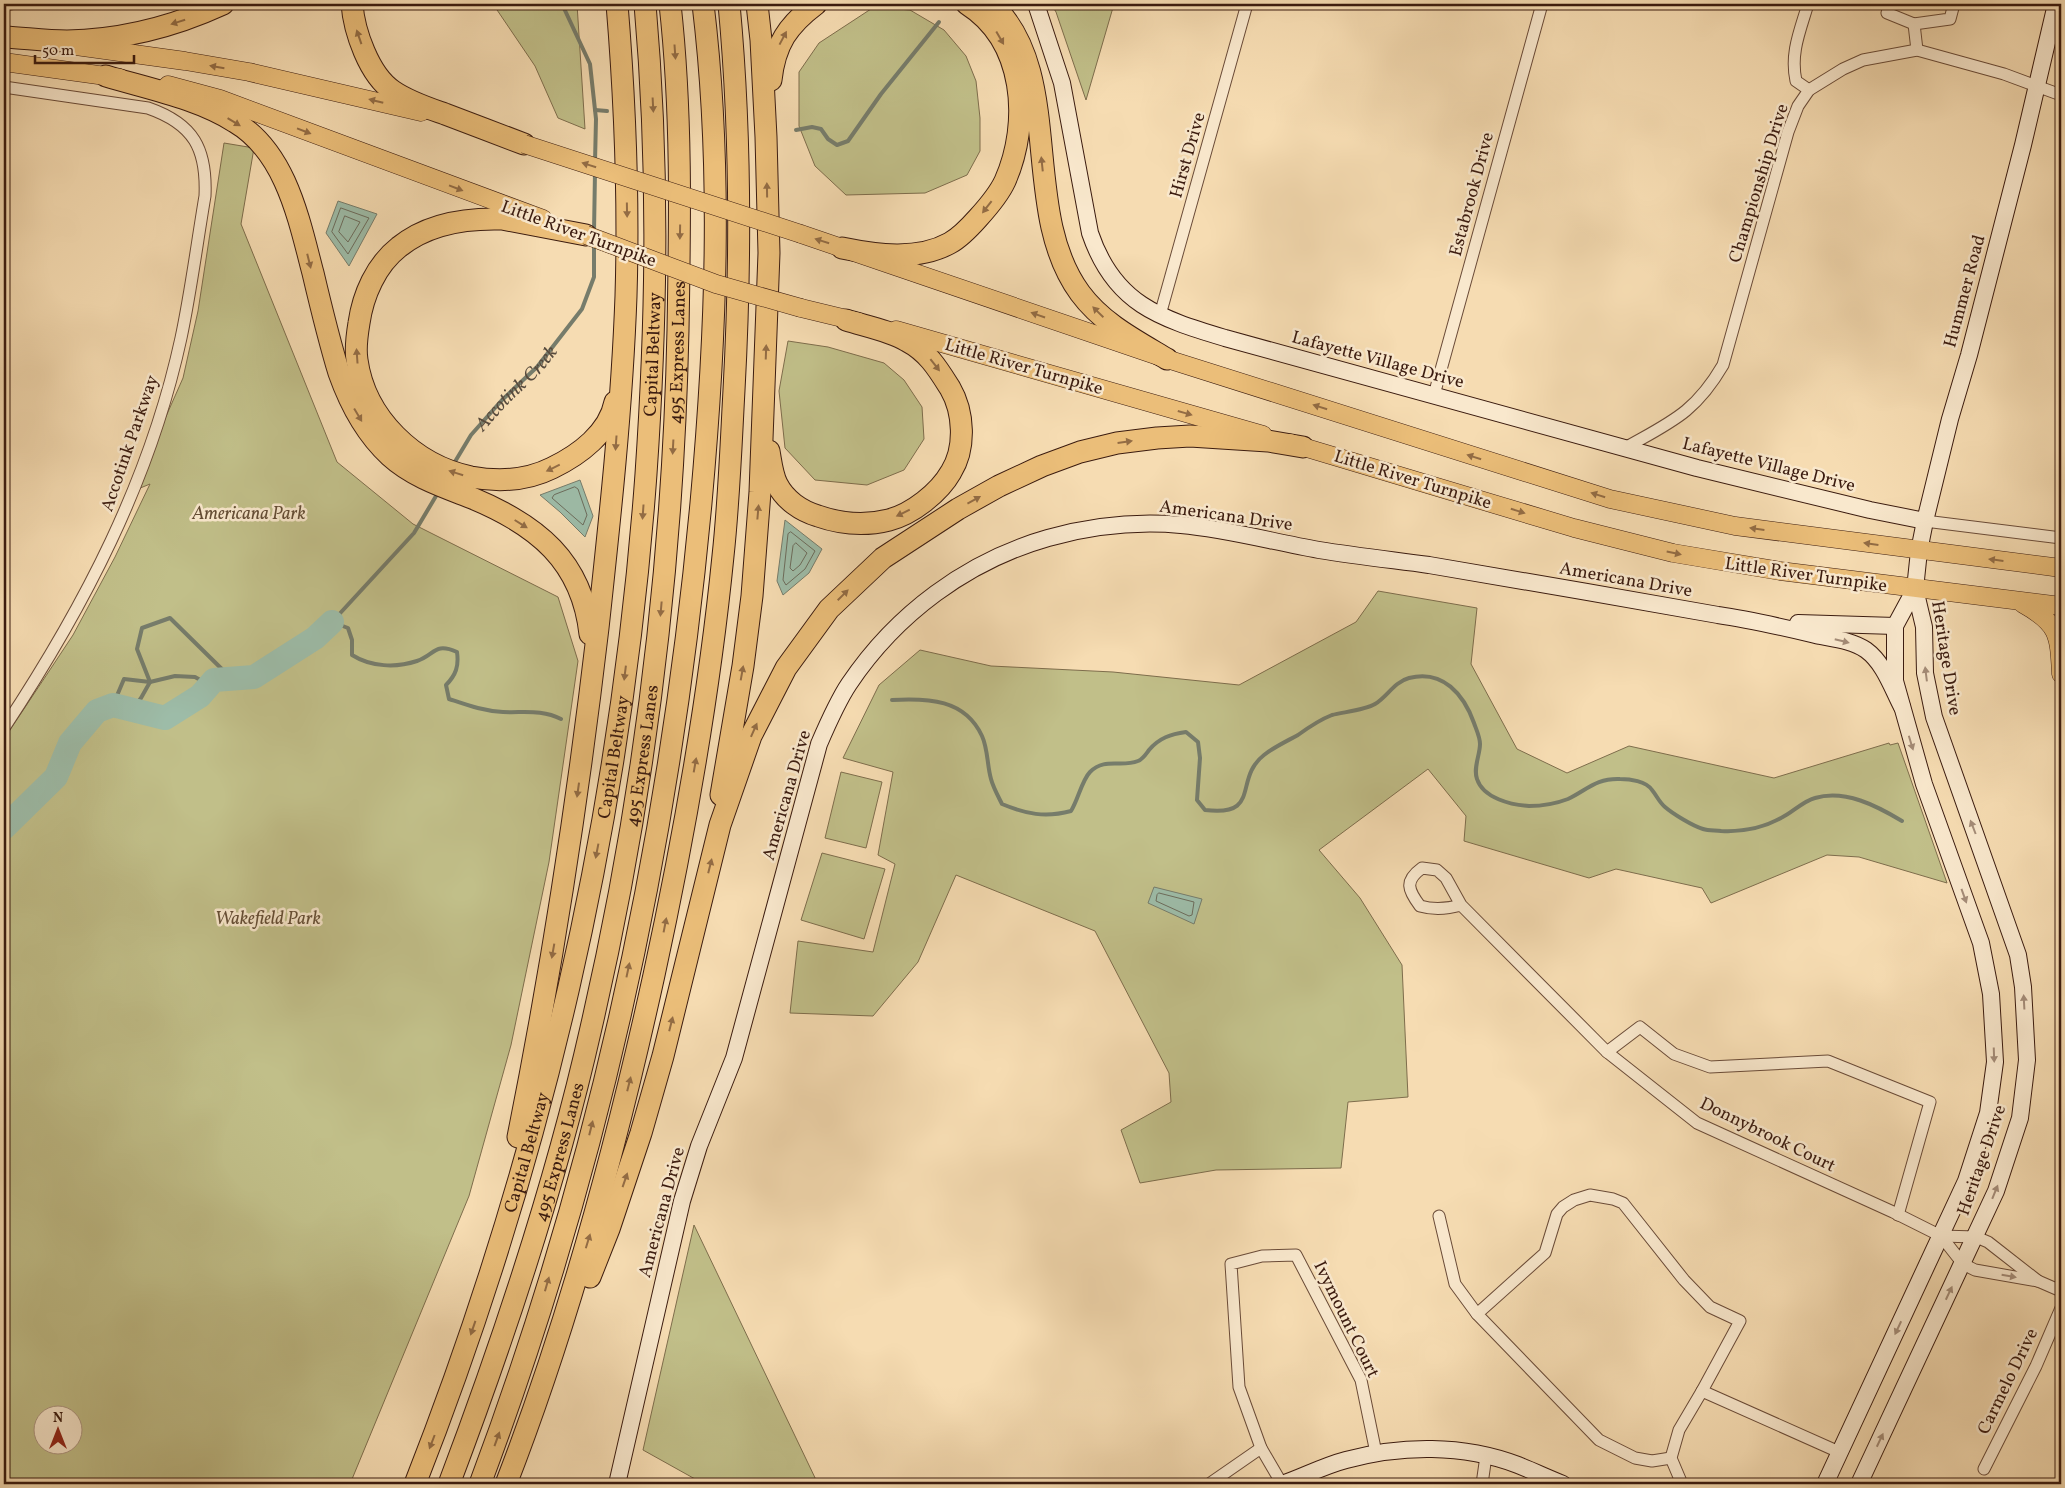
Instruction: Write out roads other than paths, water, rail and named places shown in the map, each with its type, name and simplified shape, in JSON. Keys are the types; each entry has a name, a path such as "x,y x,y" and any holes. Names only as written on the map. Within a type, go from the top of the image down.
{"highway":[{"path":"4,37 65,41 117,38 194,18 223,4"},
{"path":"352,4 357,34 366,56 391,91 410,101 524,144"},
{"path":"488,1282 546,996 585,742 612,489 626,296 627,213 625,125 617,4"},
{"name":"Capital Beltway","path":"415,1484 448,1400 488,1282 527,1154 561,1020 601,833 625,677 643,518 655,321 656,226 654,132 645,4"},
{"name":"495 Express Lanes","path":"449,1484 515,1294 571,1110 591,1031 637,797 656,664 667,544 677,381 679,110 670,4"},
{"name":"495 Express Lanes","path":"480,1484 546,1290 603,1082 641,909 673,731 696,555 707,433 714,310 714,147 703,4"},
{"path":"518,1453 560,1330 601,1196 631,1078 662,937 700,735 723,556 738,318 740,263 739,162 736,69 729,4"},
{"path":"720,825 721,792 743,666 752,596 760,492 769,253 766,137 761,40 757,4"},
{"path":"766,137 772,66 778,47 787,31 801,15 816,4"},
{"path":"842,248 870,253 924,253 950,243 975,221 1004,183 1015,154 1019,124 1019,92 1011,58 996,32 979,11 967,4"},
{"path":"992,4 1008,21 1026,60 1034,94 1051,224 1058,252 1067,272 1080,294 1115,328 1167,359"},
{"path":"106,76 193,102 216,112 236,122 254,135 273,159 283,180 302,233 332,352 346,391 372,437 397,450 462,475 504,481 521,479 544,472 584,450 605,424 614,406 622,360"},
{"path":"585,742 592,650 586,608 577,585 553,548 543,539 514,520 478,501 425,479 397,450 367,398 356,358 362,305 370,286 379,270 397,248 424,232 461,222 525,218 586,235"},
{"path":"764,401 767,440 777,485 790,501 807,513 834,521 861,524 890,520 915,508 937,490 952,472 960,448 961,428 955,397 934,362 907,340 846,320"},
{"path":"506,1484 609,1229 641,1133 663,1056 720,825 751,736 786,668 805,639 829,609 883,558 958,509 999,486 1042,466 1080,452 1117,443 1156,438 1190,436 1268,440 1303,447"}],"main road":[{"path":"4,37 185,61 249,72 424,113 801,234 1167,359 1610,499 1735,526 2061,568"},
{"name":"Little River Turnpike","path":"4,62 163,84 201,92 525,218"},
{"name":"Little River Turnpike","path":"586,235 716,284 846,320 904,331 1626,542 1722,562 1915,589 2061,606"},
{"path":"2018,601 2040,613 2050,622 2057,635 2061,674"}],"street":[{"path":"4,4 11,4"},
{"name":"Lafayette Village Drive","path":"1036,4 1062,83 1090,233 1096,251 1120,288 1136,301 1160,315 1179,324 1225,338 1625,448 1810,496 1925,521"},
{"name":"Hirst Drive","path":"1160,315 1247,4"},
{"name":"Estabrook Drive","path":"1434,394 1542,4"},
{"path":"1808,4 1793,54 1793,68 1796,81 1809,90"},
{"path":"1890,4 1887,13 1914,24 1950,19 1954,4"},
{"name":"Hummer Road","path":"1915,589 1919,551 1925,521 2020,155 2056,4"},
{"path":"1914,24 1916,50"},
{"name":"Championship Drive","path":"1625,448 1686,412 1712,384 1723,365 1786,140 1798,106 1809,90 1843,68 1864,60 1916,50 2004,74 2061,95"},
{"name":"Accotink Parkway","path":"4,87 148,108 163,113 179,122 197,143 203,159 206,177 205,196 181,338 158,419 140,473 110,546 71,621 4,728"},
{"path":"1925,521 2061,538"},
{"name":"Americana Drive","path":"617,1484 682,1201 699,1146 734,1058 819,744 844,692 868,658 892,631 917,608 973,569 1003,554 1047,539 1081,530 1117,525 1181,525 1251,535 1319,550 1426,565 1761,622 1849,642 1866,650 1880,664 1902,707"},
{"name":"Heritage Drive","path":"1826,1484 1966,1181 1988,1113 1995,1062 1991,994 1981,943 1924,784 1895,681 1895,626 1915,589"},
{"name":"Heritage Drive","path":"1859,1484 1996,1191 2020,1118 2027,1060 2023,987 2018,955 1934,717 1925,673 1924,627 1915,589"},
{"name":"Americana Drive","path":"1761,622 1895,626"},
{"name":"Donnybrook Court","path":"1461,905 1448,909 1431,909 1420,906 1410,893 1412,875 1422,868 1437,870 1446,878 1461,905 1607,1052 1697,1123 1941,1236"},
{"name":"Donnybrook Court","path":"1607,1052 1640,1027 1674,1054 1710,1067 1828,1061 1930,1102 1898,1215"},
{"path":"1477,1314 1544,1252 1557,1214 1563,1207 1574,1200 1590,1195 1614,1199 1623,1204 1684,1280 1710,1307 1740,1321 1679,1430 1671,1458 1682,1484"},
{"path":"1439,1216 1455,1284 1477,1314 1599,1440 1635,1458 1652,1461 1671,1458"},
{"path":"1941,1236 1976,1237 1988,1242 2038,1281"},
{"path":"1941,1236 1963,1264 1975,1270 2038,1281 2061,1291"},
{"name":"Ivymount Court","path":"1282,1484 1261,1448 1239,1387 1231,1264 1262,1256 1296,1255 1360,1380 1376,1453"},
{"name":"Carmelo Drive","path":"1984,1469 2036,1366 2061,1308"},
{"path":"1702,1391 1840,1452"},
{"path":"1209,1484 1261,1448"},
{"path":"1282,1484 1344,1460 1376,1453 1432,1449 1486,1456 1517,1464 1563,1484"},
{"path":"1482,1484 1486,1456"}],"water":[{"path":"338,201 377,214 349,266 326,233"},
{"path":"580,480 593,516 585,537 540,495"},
{"path":"785,520 822,549 809,573 783,595 777,581"},
{"path":"1154,887 1202,899 1194,924 1148,903"}],"waterway":[{"name":"Accotink Creek","path":"562,4 590,64 596,119 595,162"},
{"path":"796,130 812,127 821,129 828,139 837,145 848,141 881,94 939,22"},
{"path":"595,110 607,111"},
{"name":"Accotink Creek","path":"594,232 595,172"},
{"name":"Accotink Creek","path":"453,465 471,435 502,400 537,367 582,309 594,277 594,244"},
{"path":"439,491 414,533 332,622 348,628 352,640 352,655 375,664 401,665 417,661 444,648 457,652 458,662 456,670 446,685 449,699 489,710 532,712 547,714 561,719"},
{"name":"Accotink Creek","path":"132,710 150,682 137,649 142,628 170,618 232,679"},
{"name":"Accotink Creek","path":"4,828 56,777 70,743 97,711 113,705 165,718 200,696 214,680 254,677 315,638 332,622"},
{"name":"Accotink Creek","path":"113,705 124,679 150,682 175,676 195,677 209,685"},
{"path":"892,700 919,700 944,703 966,714 982,736 992,782 1002,804 1036,814 1071,811 1090,772 1101,765 1125,764 1138,761 1161,740 1170,735 1186,732 1198,742 1200,758 1197,800 1205,810 1223,811 1234,808 1241,802 1255,765 1268,752 1323,719 1332,715 1371,706 1404,680 1421,676 1432,677 1442,681 1458,694 1470,713 1479,736 1480,748 1476,775 1480,786 1491,796 1506,802 1539,806 1568,799 1604,780 1624,779 1646,784 1669,810 1689,823 1708,830 1736,831 1759,827 1785,816 1802,804 1815,798 1826,796 1849,797 1860,800 1902,821"}],"park label":[{"name":"Americana Park","path":"249,513"},
{"name":"Wakefield Park","path":"268,918"}]}
